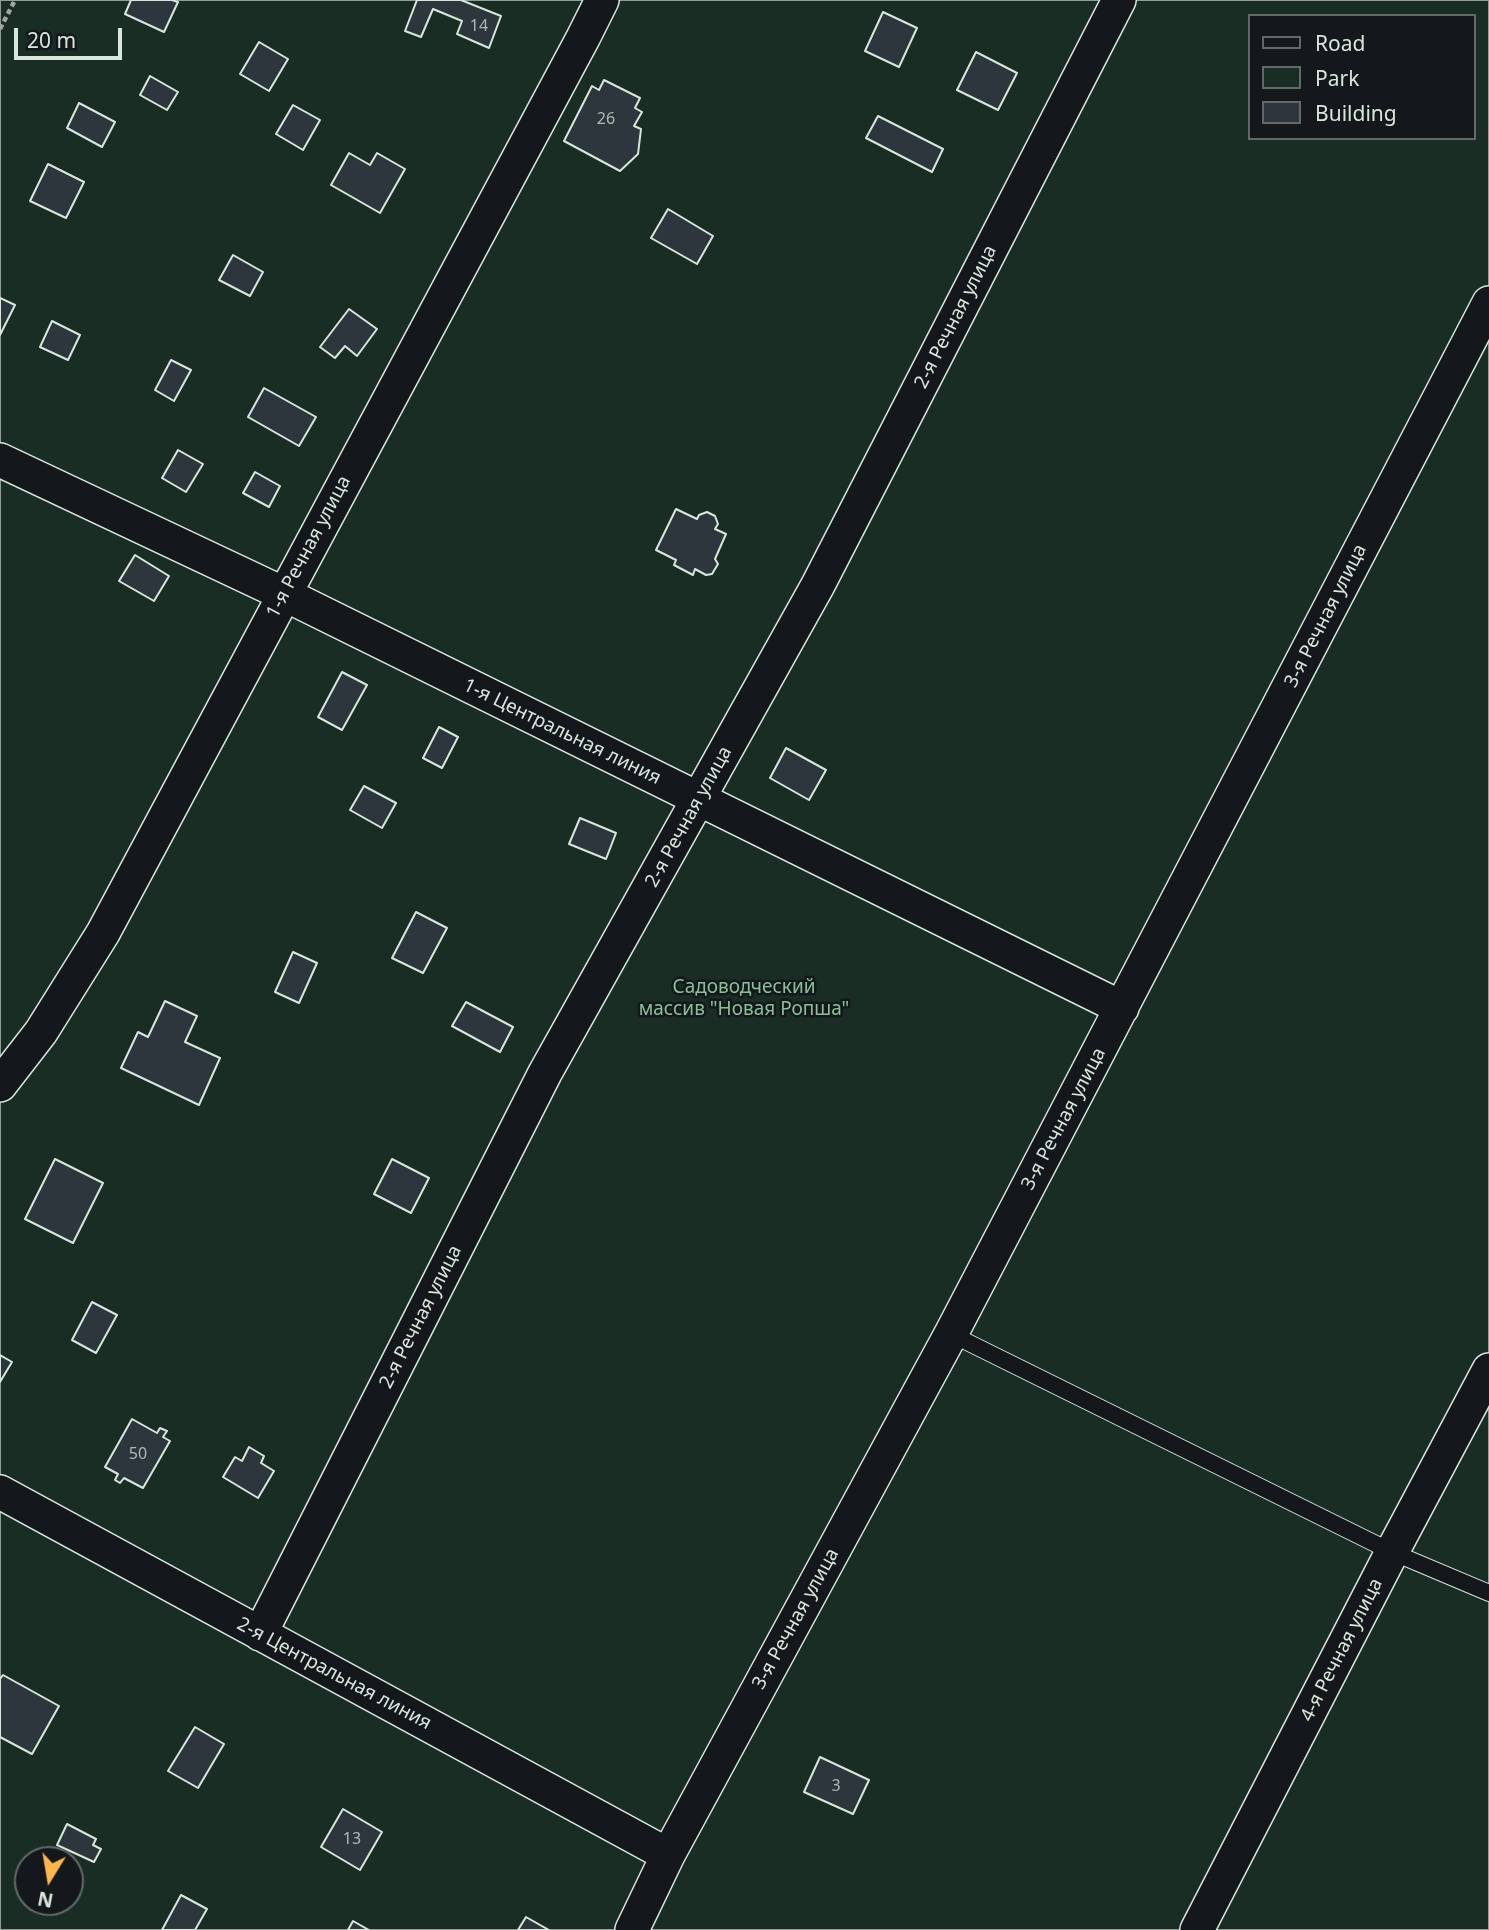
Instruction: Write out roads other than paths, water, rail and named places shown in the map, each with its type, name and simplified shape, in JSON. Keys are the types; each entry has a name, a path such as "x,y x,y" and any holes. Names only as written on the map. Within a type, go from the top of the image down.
{"street":[{"name":"1-я Речная улица","path":"0,1085 41,1032 103,933 602,0"},
{"name":"2-я Речная улица","path":"260,1634 545,1073 818,585 1119,0"},
{"name":"3-я Речная улица","path":"632,1930 668,1855 951,1334 1489,303"},
{"name":"1-я Центральная линия","path":"0,460 284,594 1122,1009"},
{"name":"4-я Речная улица","path":"1197,1930 1489,1370"},
{"name":"2-я Центральная линия","path":"0,1492 668,1855"}],"lane":[{"path":"951,1334 1392,1552 1489,1593"}],"park label":[{"name":"Садоводческий массив \"Новая Ропша\"","path":"744,999"}]}
